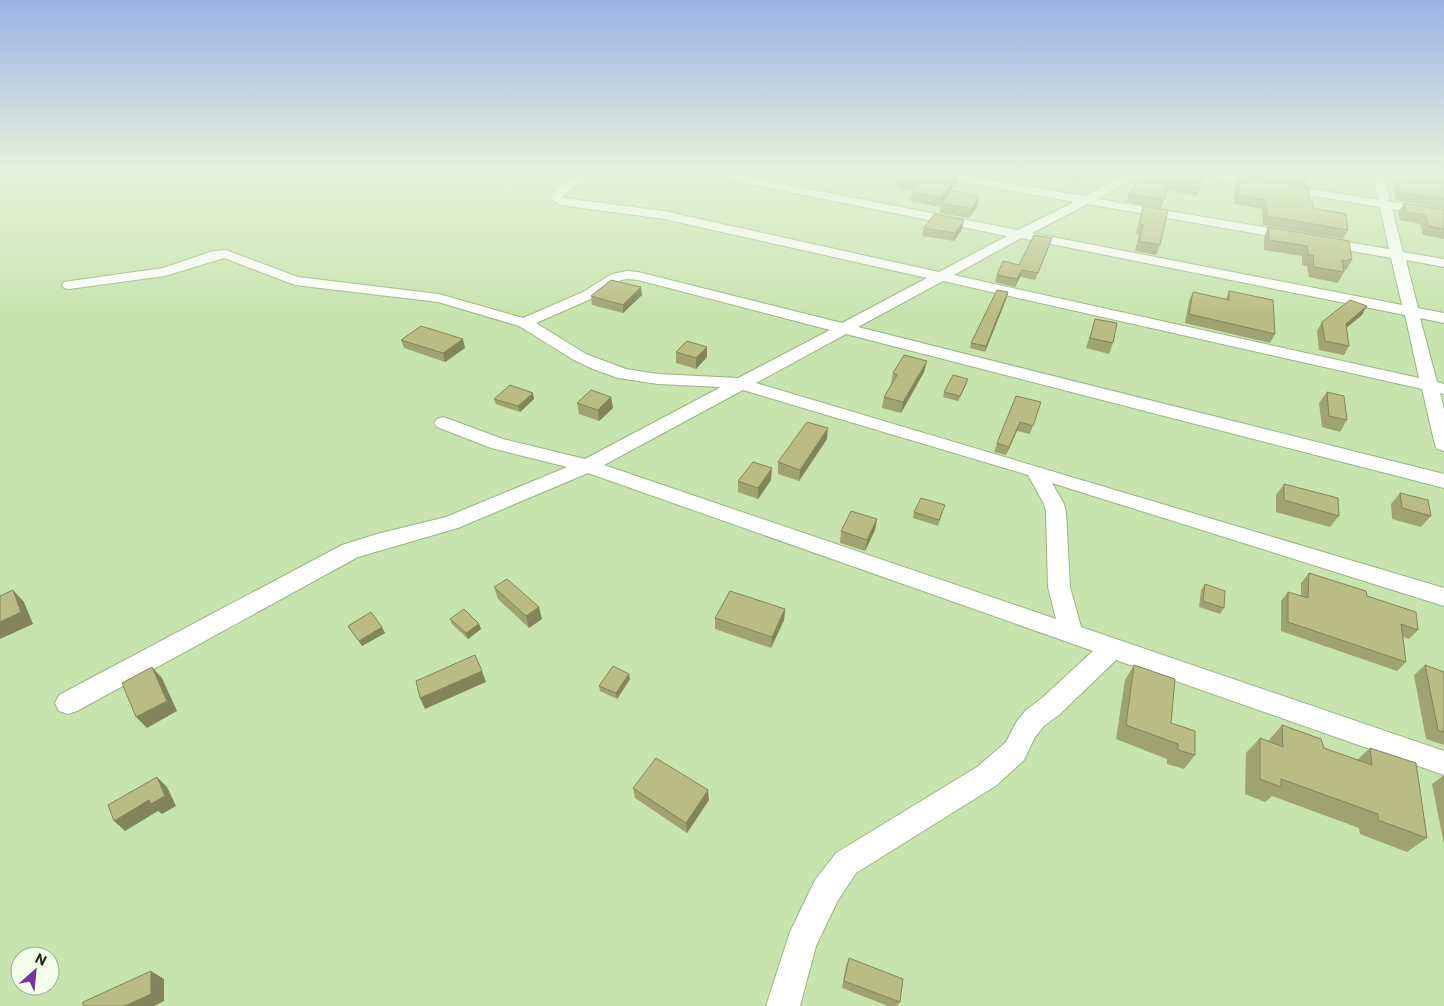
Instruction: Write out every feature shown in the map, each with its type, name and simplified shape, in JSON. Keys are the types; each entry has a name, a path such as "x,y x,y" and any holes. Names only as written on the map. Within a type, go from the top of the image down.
{"street":[{"path":"696,222 1437,388"},
{"path":"959,222 1444,318"},
{"path":"68,703 350,551 451,523 586,466 1044,222"},
{"path":"1210,222 1444,263"},
{"path":"1389,222 1411,312 1437,388 1444,445"},
{"path":"69,285 165,272 207,256 226,254 295,281 439,298 524,323 580,357 599,366 624,374 658,379 739,383 1035,471 1444,598"},
{"path":"524,323 588,294 617,277 627,275 1444,481"},
{"path":"444,423 498,444 586,466 1444,763"},
{"path":"1035,471 1054,504 1056,512 1059,587 1062,606 1072,634"},
{"path":"783,1006 801,943 826,891 846,863 987,776 1015,751 1026,729 1035,718 1051,706 1111,649"}],"building":[{"path":"928,222 963,222 955,233 924,228"},
{"path":"1140,222 1165,222 1160,245 1139,241 1143,225 1140,224"},
{"path":"1301,222 1347,222 1348,230"},
{"path":"1428,222 1444,222 1444,229 1429,226"},
{"path":"1268,227 1349,241 1352,260 1342,260 1344,272 1314,267 1313,255 1308,255 1307,246 1269,240"},
{"path":"1034,235 1052,238 1038,273 1022,270 1017,279 997,275 1003,261 1019,265"},
{"path":"611,280 641,287 623,305 591,296"},
{"path":"997,290 1008,292 986,346 971,343"},
{"path":"1229,291 1273,300 1275,334 1189,314 1193,292 1229,300"},
{"path":"1350,300 1367,306 1346,324 1349,346 1325,341 1322,322"},
{"path":"1095,319 1117,323 1113,343 1090,338"},
{"path":"421,326 463,339 443,353 401,340"},
{"path":"687,341 707,347 696,358 676,352"},
{"path":"904,355 927,361 903,402 884,397 897,375 893,373"},
{"path":"953,375 968,379 960,396 944,392"},
{"path":"510,385 533,393 518,406 494,399"},
{"path":"591,390 611,397 598,410 577,403"},
{"path":"1327,392 1344,396 1347,420 1329,416"},
{"path":"1016,396 1041,402 1033,426 1020,422 1009,447 997,443"},
{"path":"807,422 828,428 800,470 778,462"},
{"path":"753,462 772,468 758,488 738,481"},
{"path":"1284,484 1338,498 1339,516 1284,500"},
{"path":"1400,493 1428,500 1431,516 1402,508"},
{"path":"921,498 945,505 939,520 914,512"},
{"path":"851,511 877,519 867,540 841,531"},
{"path":"1309,573 1366,591 1367,596 1416,612 1418,630 1401,624 1406,662 1288,622 1288,592 1308,598"},
{"path":"507,579 539,607 526,616 494,587"},
{"path":"1205,584 1225,591 1224,608 1203,601"},
{"path":"13,590 21,612 0,622 0,596"},
{"path":"730,591 785,609 772,637 715,618"},
{"path":"464,609 479,624 466,633 450,619"},
{"path":"371,612 382,627 359,641 348,626"},
{"path":"475,655 482,671 420,698 416,681"},
{"path":"1134,665 1175,679 1171,723 1195,731 1195,755 1178,750 1178,744 1126,725"},
{"path":"1425,665 1444,672 1444,732 1438,730"},
{"path":"613,666 629,674 616,693 599,686"},
{"path":"152,667 167,701 136,717 122,683"},
{"path":"1282,725 1321,739 1324,748 1372,765 1370,748 1416,763 1427,838 1378,820 1378,814 1281,779 1281,787 1260,779 1260,738 1283,747"},
{"path":"656,758 708,790 686,823 633,788"},
{"path":"157,777 165,796 151,804 149,800 114,821 108,805"},
{"path":"849,958 903,979 900,1002 844,981"},
{"path":"151,971 151,994 125,1006 83,1006 83,1002"}]}
